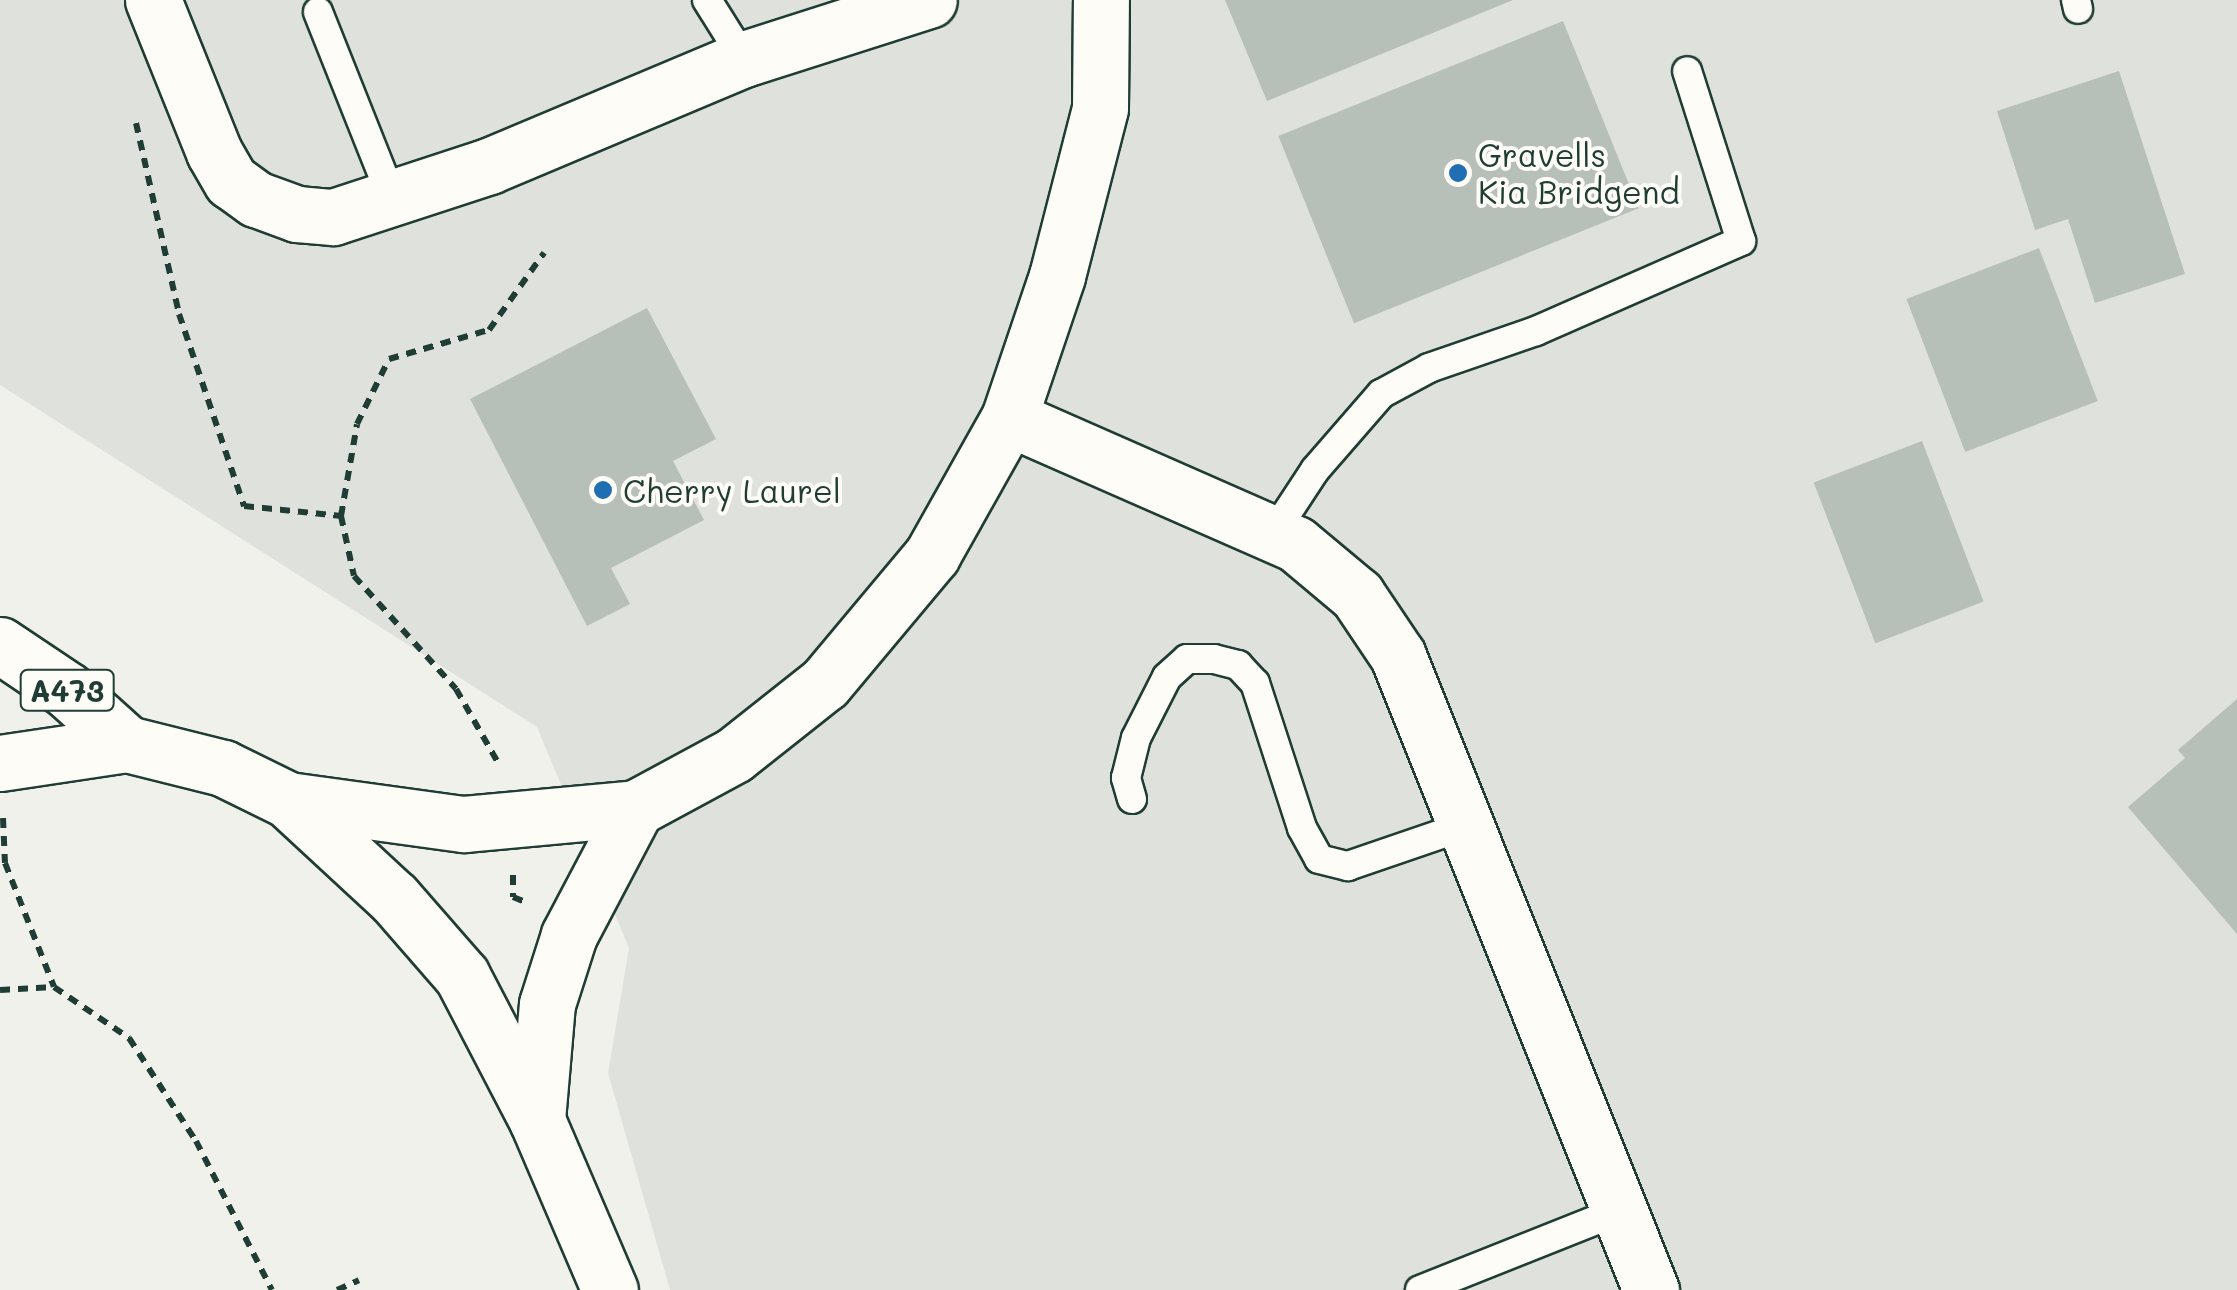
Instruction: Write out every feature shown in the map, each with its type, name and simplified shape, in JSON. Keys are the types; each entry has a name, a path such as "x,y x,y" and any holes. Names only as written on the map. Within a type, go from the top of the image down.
{"street":[{"path":"153,0 214,152 232,181 256,199 298,214 333,217 489,166 744,60 928,0"},
{"path":"288,800 464,824 636,808 734,755 825,682 932,554 1009,418 1056,276 1100,108 1101,0"},
{"path":"1009,418 1296,544 1357,596 1398,656 1650,1290"},
{"name":"A473","path":"0,645 68,690 127,744"},
{"path":"1,788 127,744 224,768 288,800 394,898 462,976 537,1120 610,1290"},
{"path":"537,1120 547,1004 569,935 636,808"}],"lane":[{"path":"706,0 744,60"},
{"path":"318,12 392,198"},
{"path":"1273,534 1315,470 1382,394 1429,368 1536,330 1740,242 1687,71"},
{"path":"1132,799 1126,778 1136,738 1167,677 1187,660 1214,659 1238,666 1255,683 1302,828 1319,859 1348,866 1465,826"},
{"path":"1420,1290 1619,1211"}],"path":[{"path":"134,114 179,314 244,506 342,516"},
{"path":"502,772 456,689 354,576 342,516 358,424 389,359 489,330 544,253"},
{"path":"1,788 5,863 54,987 129,1038 196,1141 272,1290"},
{"path":"513,859 513,897 529,904"},
{"path":"0,876 5,863"},
{"path":"0,990 54,987"},
{"path":"337,1290 359,1280"}],"shaded area":[{"path":"0,0 2237,0 2237,1290 670,1290 608,1073 629,948 537,727 0,385"}],"building":[{"path":"1225,0 1513,0 1267,101"},
{"name":"Gravells Kia Bridgend","path":"1563,21 1639,208 1354,323 1278,136"},
{"path":"2119,71 2185,274 2095,303 2068,219 2035,230 1997,111"},
{"path":"2039,248 2098,401 1965,452 1906,299"},
{"name":"Cherry Laurel","path":"647,308 716,439 673,461 704,520 611,568 630,604 587,626 470,399"},
{"path":"1922,441 1984,602 1875,643 1814,483"},
{"path":"2237,699 2237,934 2128,807 2185,758 2178,750"}],"place":[{"name":"Gravells Kia Bridgend","path":"1458,173"},
{"name":"Cherry Laurel","path":"603,490"}]}
